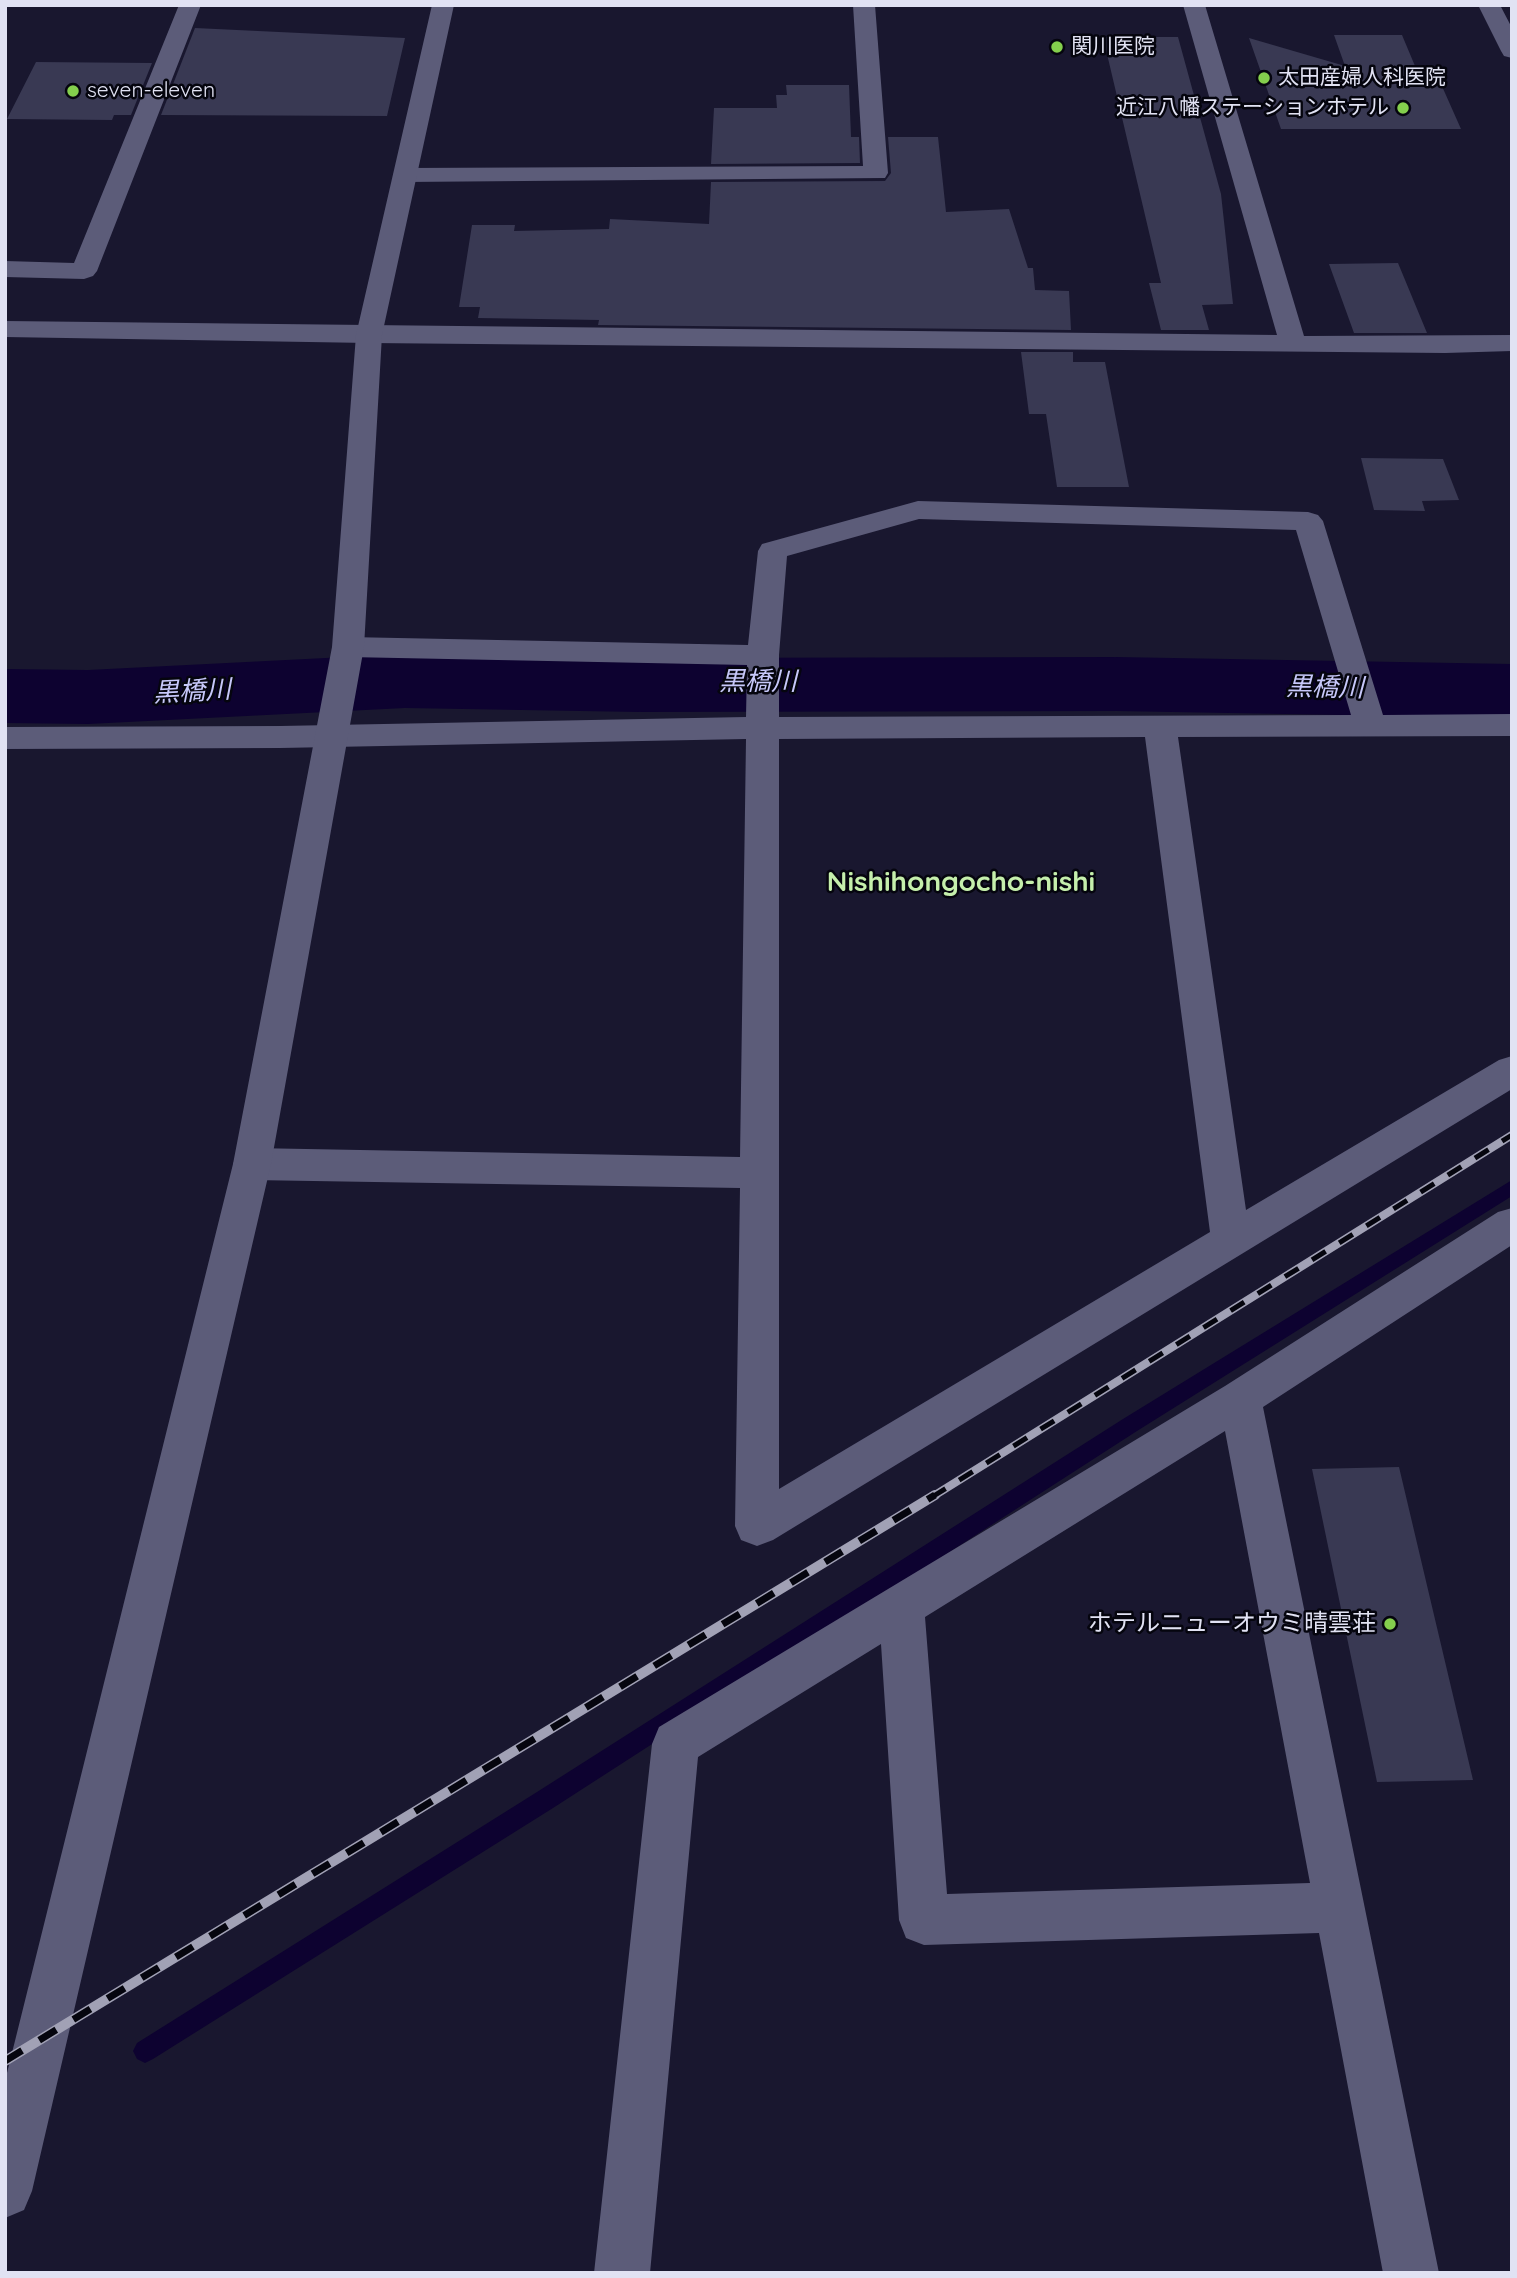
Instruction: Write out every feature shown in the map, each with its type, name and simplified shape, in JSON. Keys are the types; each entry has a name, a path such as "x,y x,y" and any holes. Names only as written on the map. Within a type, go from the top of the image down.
{"street":[{"path":"5,269 84,271 190,5"},
{"path":"5,2191 252,1164 348,647 369,335 443,5"},
{"path":"405,175 876,173 864,5"},
{"path":"1194,5 1293,343"},
{"path":"1489,5 1512,51"},
{"path":"5,329 1445,345 1512,343"},
{"path":"1371,727 1308,522 918,510 773,551 763,655 757,1526 1512,1070"},
{"path":"348,647 763,655"},
{"path":"1160,725 1231,1242"},
{"path":"5,738 280,737 764,728 1512,725"},
{"path":"252,1164 758,1173"},
{"path":"622,2273 677,1744 1240,1399 1512,1224"},
{"path":"1240,1399 1411,2273"},
{"path":"901,1606 924,1920 1340,1907"}],"building":[{"path":"195,28 405,38 387,116 161,115"},
{"path":"1334,35 1402,35 1415,66 1433,66 1461,129 1281,129 1249,38 1345,66"},
{"path":"1103,37 1178,37 1221,194 1233,304 1202,305 1209,330 1161,330 1149,283 1161,283"},
{"name":"seven-eleven","path":"36,62 152,63 131,115 114,115 112,120 7,119"},
{"path":"786,85 849,85 851,137 859,137 860,163 711,164 714,108 777,108 776,95 787,95"},
{"path":"888,137 938,137 946,212 1009,209 1028,268 1033,268 1035,290 1069,291 1071,330 598,325 599,320 478,318 480,307 459,307 472,225 515,225 514,231 609,229 610,219 709,224 711,182 885,181 891,173"},
{"path":"1398,263 1427,333 1354,333 1329,264"},
{"path":"1021,352 1073,352 1073,362 1105,362 1129,487 1057,487 1046,414 1029,414"},
{"path":"1361,458 1443,459 1459,500 1422,501 1425,511 1374,510"},
{"name":"ホテルニューオウミ晴雲荘","path":"1399,1467 1473,1780 1377,1782 1312,1469"}],"waterway":[{"name":"黒橋川","path":"5,696 88,697 405,681 639,685 1116,684 1512,691"},
{"path":"145,2051 545,1800 1130,1425 1512,1187"}],"railway":[{"path":"932,1497 1512,1135"},
{"path":"5,2061 935,1495"}],"place":[{"name":"関川医院","path":"1057,47"},
{"name":"太田産婦人科医院","path":"1264,78"},
{"name":"seven-eleven","path":"73,91"},
{"name":"近江八幡ステーションホテル","path":"1403,108"},
{"name":"ホテルニューオウミ晴雲荘","path":"1390,1624"}],"district":[{"name":"Nishihongocho-nishi","path":"961,883"}]}
